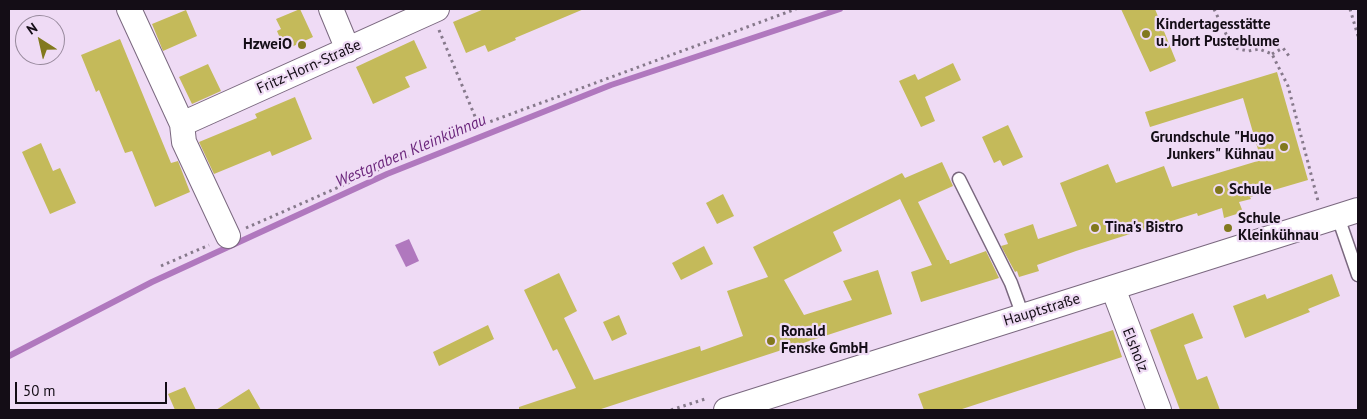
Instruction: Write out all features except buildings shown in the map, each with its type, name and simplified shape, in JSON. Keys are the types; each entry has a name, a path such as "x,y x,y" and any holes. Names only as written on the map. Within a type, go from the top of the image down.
{"street":[{"path":"129,9 182,124 184,142 228,236"},
{"path":"331,9 348,50"},
{"name":"Fritz-Horn-Straße","path":"182,124 434,10"},
{"name":"Hauptstraße","path":"726,410 1348,214"},
{"name":"Elsholz","path":"1112,288 1159,410"}],"lane":[{"path":"958,179 1011,283 1023,316"},
{"path":"1348,214 1358,275"}],"path":[{"path":"161,266 478,126 796,9"},
{"path":"1214,9 1235,48 1248,51 1259,49 1272,54 1288,86 1319,202"},
{"path":"1350,9 1358,36"},
{"path":"434,10 478,126"},
{"path":"1272,54 1283,48 1289,56"}],"shaded area":[{"path":"409,239 419,261 406,267 395,245"}],"waterway":[{"name":"Westgraben Kleinkühnau","path":"9,356 152,282 387,174 611,85 840,9"}],"place":[{"name":"Kindertagesstätte u. Hort Pusteblume","path":"1146,34"},
{"name":"HzweiO","path":"302,45"},
{"name":"Grundschule \"Hugo Junkers\" Kühnau","path":"1284,147"},
{"name":"Schule","path":"1219,190"},
{"name":"Tina's Bistro","path":"1095,228"},
{"name":"Schule Kleinkühnau","path":"1228,228"},
{"name":"Ronald Fenske GmbH","path":"771,341"}]}
